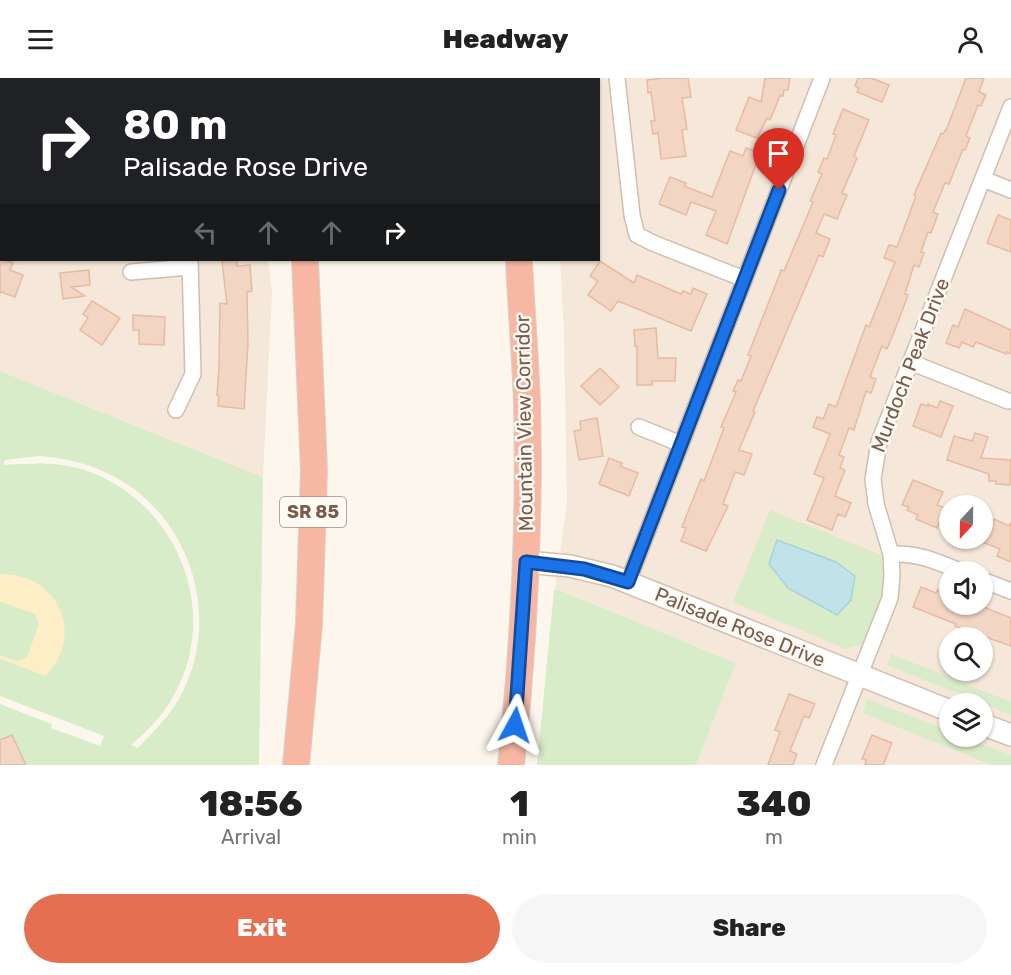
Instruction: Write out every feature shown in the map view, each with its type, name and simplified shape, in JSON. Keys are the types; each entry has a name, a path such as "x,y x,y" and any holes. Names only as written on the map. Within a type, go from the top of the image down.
{"highway":[{"name":"SR 85","path":"296,765 309,624 314,471 305,261"},
{"name":"Mountain View Corridor","path":"511,765 526,562 526,400 519,261"}],"street":[{"path":"617,78 637,234 652,243 744,279"},
{"path":"628,582 822,78"},
{"name":"Murdoch Peak Drive","path":"824,765 890,598 891,554 876,504 873,479 879,441 1011,107"},
{"path":"982,179 1011,190"},
{"path":"131,272 190,263 193,374 176,410"},
{"path":"910,362 1008,401"},
{"path":"639,427 681,444"},
{"path":"891,554 909,553 939,563"},
{"name":"Palisade Rose Drive","path":"526,562 584,569 628,582 939,707"},
{"path":"993,584 1011,591"},
{"path":"993,728 1011,735"}],"shaded area":[{"path":"600,78 1011,78 1011,765 696,765 736,663 555,588 567,503 564,332 560,261 600,261"},
{"path":"0,261 268,261 272,293 263,477 0,371"}],"green space":[{"path":"0,371 263,477 259,765 26,765 12,735 0,740 0,704 52,724 51,728 100,746 104,736 0,696","holes":["48,457 92,467 109,474 137,491 160,514 178,540 191,570 198,601 199,633 193,665 177,703 138,748 131,745 166,708 188,661 193,629 191,596 183,565 168,536 148,510 123,489 93,473 71,466 37,463 3,465 5,460"]},
{"path":"770,510 882,555 884,587 876,617 863,644 846,649 733,602"},
{"path":"557,589 736,663 696,765 537,765 554,590"},
{"path":"891,654 939,673 939,681 958,681 988,693 956,693 887,665"},
{"path":"993,695 1011,702 1011,715 993,708"},
{"path":"867,699 939,727 939,744 863,713"},
{"path":"947,747 990,747 1011,755 1011,765 991,765"}],"sand":[{"path":"0,574 20,576 37,584 51,595 60,609 64,625 64,642 58,660 46,676 0,659 0,655 17,661 27,657 39,624 35,614 0,603"}],"water":[{"path":"777,540 836,562 855,576 851,600 837,615 788,588 769,564"}],"building":[{"path":"688,78 691,97 682,98 687,129 682,130 686,156 661,159 658,133 653,134 651,121 655,121 647,80"},
{"path":"765,78 790,78 788,90 784,90 783,96 780,96 770,120 767,118 757,138 736,130 749,97 761,102"},
{"path":"858,78 871,78 889,85 882,102 857,92 859,88 855,86"},
{"path":"966,78 984,78 979,92 986,95 981,106 978,105 966,136 970,138 965,150 963,149 949,184 945,183 933,212 938,214 931,233 928,232 919,267 914,265 905,294 908,295 896,327 887,349 882,346 870,377 876,379 871,393 866,391 854,430 849,428 839,455 844,457 840,468 845,470 835,496 851,503 845,517 838,514 832,530 807,520 824,478 814,474 830,434 813,427 817,417 823,419 829,404 836,407 866,325 869,327 895,262 884,258 889,245 897,247 916,196 914,195 941,133 943,134 947,128"},
{"path":"843,109 869,120 854,156 857,158 842,193 847,195 837,219 824,214 816,233 830,239 823,257 819,255 753,411 755,412 739,450 752,454 744,475 735,472 723,504 728,506 706,551 681,541 686,528 682,527 701,479 704,481 724,428 721,427 736,392 733,391 738,380 741,381 751,356 748,355 781,270 784,271 813,202 810,201 822,174 818,172 824,158 827,159 836,135 833,134"},
{"path":"746,148 760,153 727,244 706,235 716,211 691,202 686,215 659,204 670,177 686,183 684,186 712,197 730,151 743,156"},
{"path":"998,215 1011,220 1011,252 987,243"},
{"path":"0,261 8,261 13,263 10,270 23,275 15,297 1,292 0,294"},
{"path":"222,261 237,261 237,266 250,265 252,291 247,292 248,343 244,409 218,406 220,303 227,304"},
{"path":"600,261 634,283 637,275 681,294 683,291 691,294 693,288 707,294 691,331 618,301 611,311 588,295 598,281 590,276"},
{"path":"89,270 90,285 71,287 85,296 63,299 60,273"},
{"path":"92,301 120,318 102,345 80,330 88,318 83,314"},
{"path":"965,309 1011,330 1011,354 976,342 973,347 962,342 959,348 946,343 953,325 958,327"},
{"path":"133,315 165,317 164,345 139,344 139,330 133,330"},
{"path":"656,328 658,358 676,358 675,381 652,381 652,385 637,385 637,346 635,346 634,330"},
{"path":"600,368 619,387 600,405 581,386"},
{"path":"940,401 953,406 941,437 913,426 921,404 937,408"},
{"path":"597,418 603,456 579,460 574,431 581,430 580,421"},
{"path":"975,433 988,437 981,458 1011,460 1010,485 996,484 996,481 989,481 989,474 947,460 954,436 972,441"},
{"path":"609,458 622,463 620,466 638,473 629,496 599,484"},
{"path":"913,480 943,492 939,495 937,505 939,506 939,523 937,528 916,519 918,515 907,510 909,507 902,505"},
{"path":"994,519 1009,526 1011,522 1011,562 997,556 1000,549 993,546"},
{"path":"921,587 936,593 939,590 939,615 993,615 993,611 1011,618 1011,646 993,640 993,627 958,627 955,626 956,624 913,607"},
{"path":"789,694 815,704 809,718 804,716 790,751 797,754 793,765 768,765 780,732 775,730"},
{"path":"12,735 26,765 0,765 0,740"},
{"path":"872,735 892,743 883,765 865,765 866,760 862,759"}],"route":[{"path":"515,725 526,562 570,566 628,582 779,190"}]}
